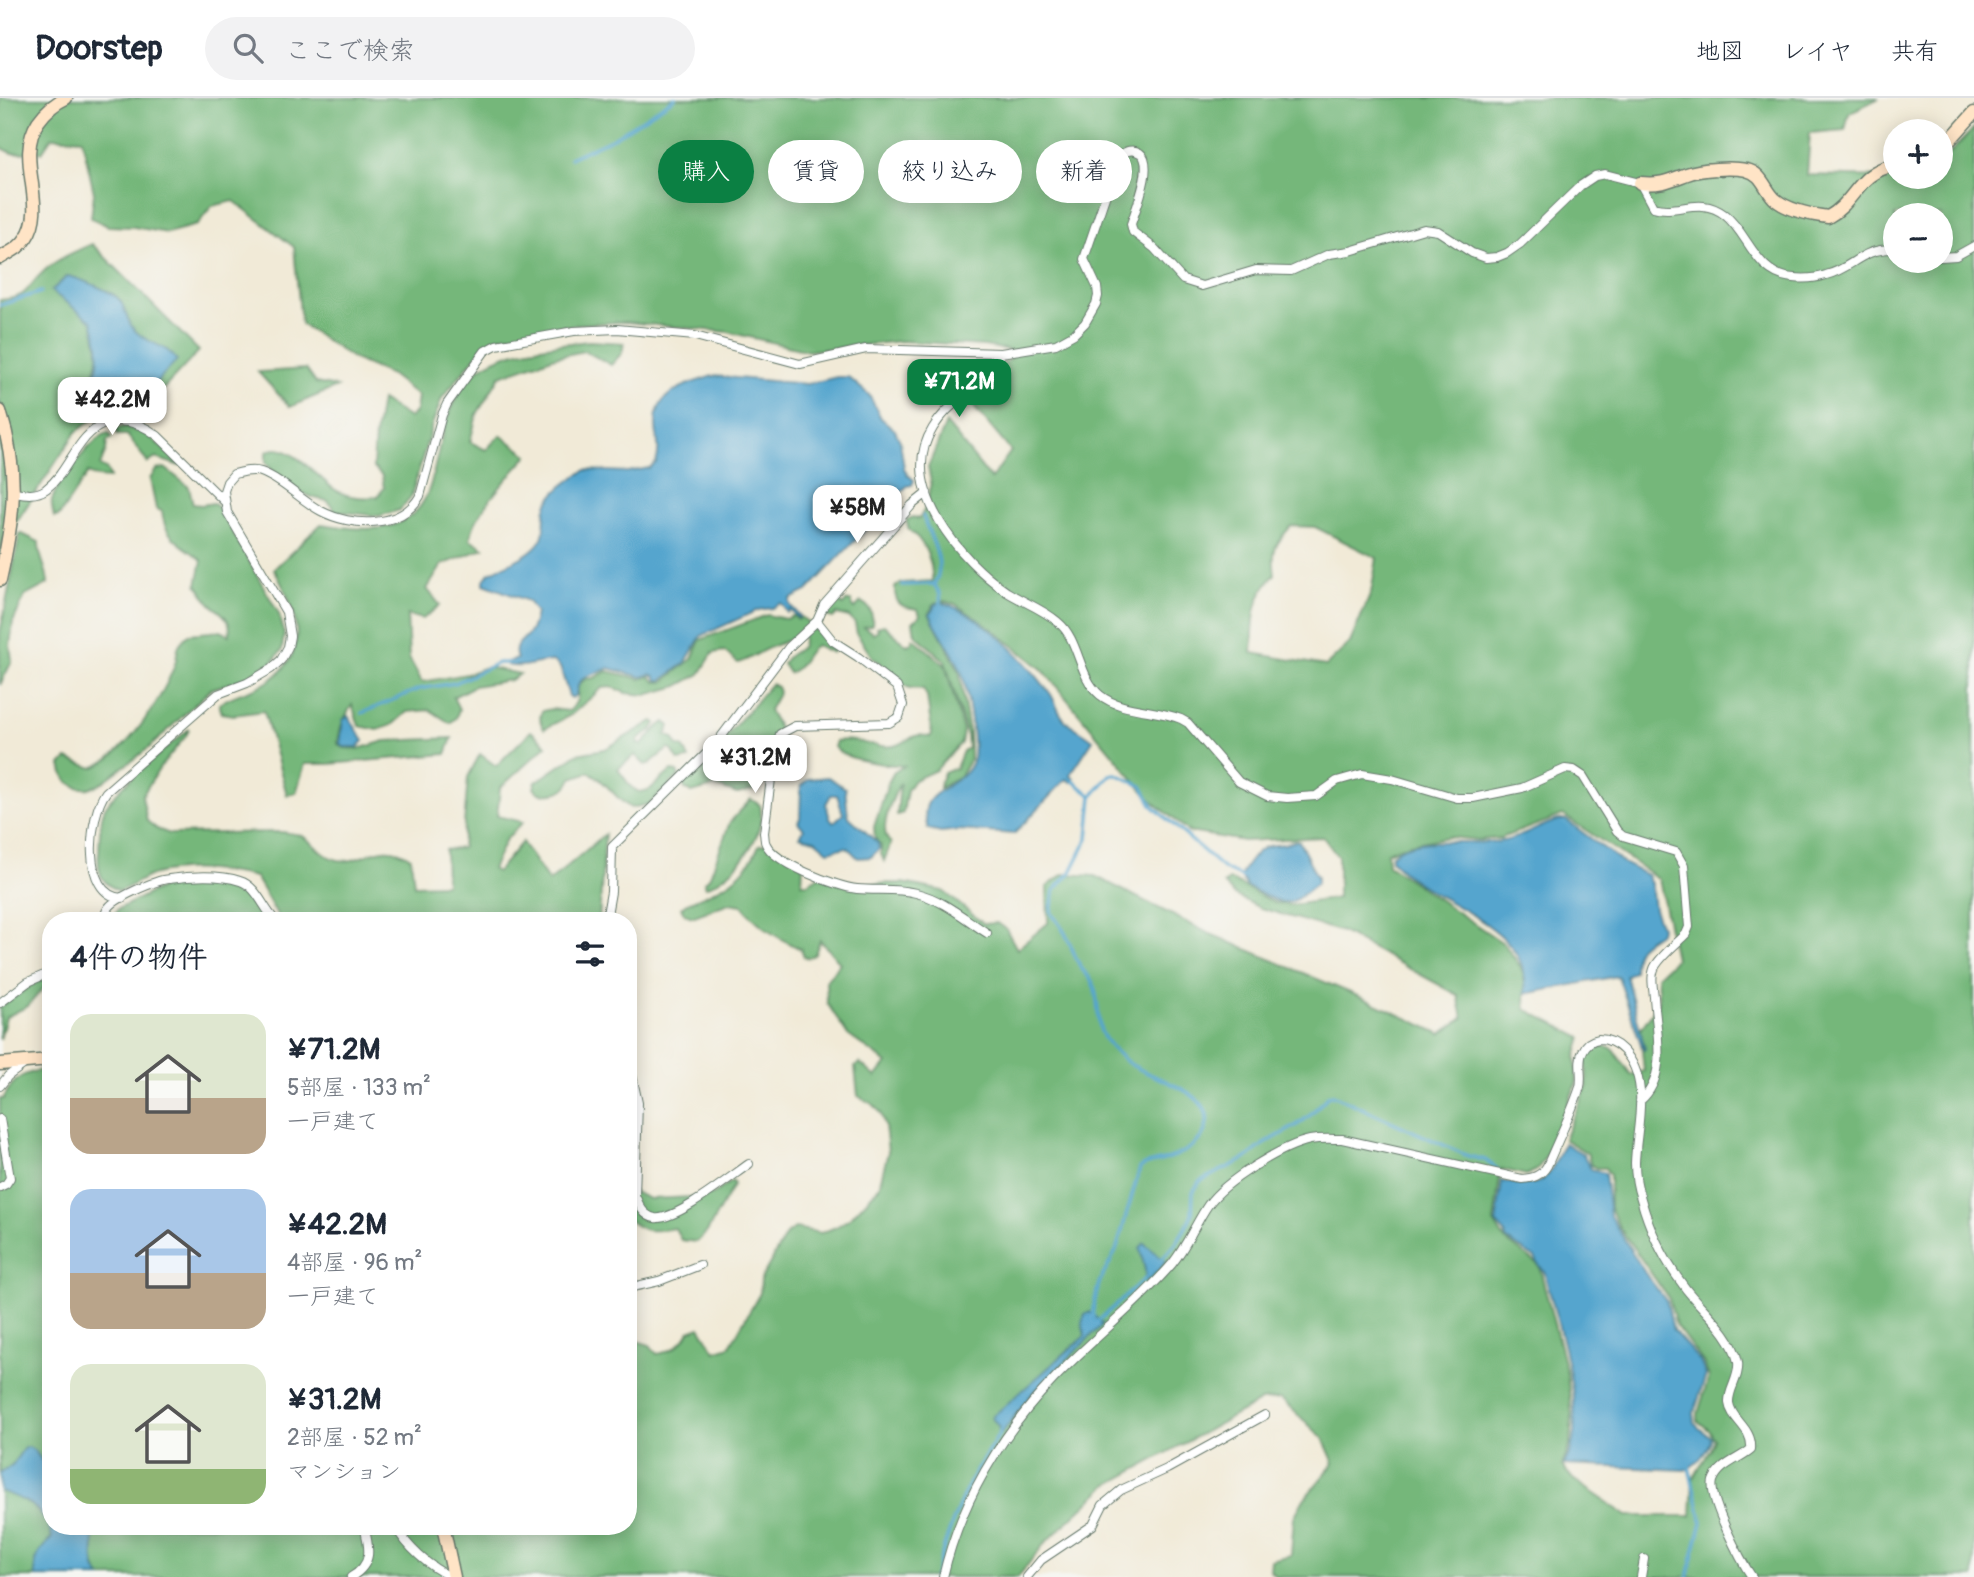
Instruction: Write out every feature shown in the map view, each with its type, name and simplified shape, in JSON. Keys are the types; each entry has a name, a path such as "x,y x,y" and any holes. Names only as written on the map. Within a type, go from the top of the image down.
{"street":[{"path":"0,258 26,240 34,218 28,145 34,129 42,115 58,101 66,98"},
{"path":"1953,137 1974,113"},
{"path":"121,898 103,890 94,874 93,840 100,801 106,792 218,694 247,683 271,669 281,660 288,647 290,636 286,612 227,512 223,491 227,482 234,474 258,471 333,516 358,521 394,518 415,505 425,483 447,404 485,351 507,342 574,331 617,329 695,336 800,364 866,349 1001,353 1056,344 1074,334 1097,304 1097,287 1084,259 1119,156 1126,150 1136,150 1147,161 1147,170 1131,224 1133,232 1154,248 1183,280 1202,286 1256,270 1291,271 1319,257 1350,251 1424,229 1438,231 1472,253 1486,258 1497,257 1520,244 1580,186 1595,176 1605,174 1656,185 1702,170 1746,170 1756,174 1774,198 1782,203 1828,217 1841,207 1861,181 1883,169"},
{"path":"1640,183 1653,207 1675,209 1708,205 1725,215 1758,259 1778,274 1791,278 1828,275 1860,256 1883,250"},
{"path":"1953,256 1974,246"},
{"path":"1001,353 983,377 941,416 931,430 922,466 927,493 946,531 962,554 1006,591 1057,621 1068,633 1098,693 1117,702 1188,723 1239,782 1268,796 1306,798 1325,791 1338,780 1362,774 1392,779 1457,798 1473,798 1522,788 1565,769 1574,770 1583,776 1617,831 1623,836 1676,852 1684,866 1689,927 1686,934 1655,967 1652,981 1658,1067 1654,1083 1640,1101"},
{"path":"0,411 10,450 15,492 8,546 0,580"},
{"path":"15,492 26,494 46,489 84,438 107,424 132,421 146,426 158,436 224,500"},
{"path":"607,912 611,891 612,847 715,745 789,647 817,621 824,605 912,505 927,493"},
{"path":"817,621 833,641 897,687 903,705 899,717 889,723 795,726 780,734 774,756 764,833 766,844 776,855 808,874 835,885 918,893 937,901 987,933"},
{"path":"106,912 121,898 167,879 242,881 254,891 269,912"},
{"path":"0,1003 28,982 42,976"},
{"path":"943,1577 948,1552 971,1498 999,1447 1026,1410 1055,1378 1173,1263 1218,1192 1290,1147 1309,1140 1326,1138 1342,1139 1522,1179 1536,1177 1547,1166 1580,1086 1581,1054 1585,1046 1593,1040 1603,1039 1611,1041 1627,1055 1637,1076 1640,1101 1636,1181 1655,1238 1686,1289 1719,1328 1735,1352 1738,1376 1729,1406 1750,1437 1751,1449 1719,1472 1713,1481 1713,1493 1720,1514 1752,1577"},
{"path":"0,1064 42,1061"},
{"path":"0,1086 8,1076 26,1063"},
{"path":"637,1098 637,1134"},
{"path":"0,1119 10,1178 0,1187"},
{"path":"637,1200 647,1215 656,1218 668,1216 704,1196 749,1164"},
{"path":"637,1286 659,1281 700,1265"},
{"path":"1027,1577 1041,1560 1093,1525 1103,1505 1121,1490 1167,1469 1265,1415"},
{"path":"351,1577 361,1571 368,1560 366,1535"},
{"path":"402,1535 414,1550 439,1572 453,1577"},
{"path":"445,1535 453,1577"},
{"path":"1642,1577 1644,1559"}],"green space":[{"path":"0,98 1879,98 1849,113 1845,130 1810,133 1807,175 1883,177 1883,189 1953,189 1953,150 1974,128 1974,1577 1276,1577 1270,1571 1271,1560 1291,1555 1294,1517 1304,1499 1334,1463 1323,1438 1281,1399 1261,1401 1106,1486 1045,1543 1018,1577 101,1577 95,1565 92,1535 637,1535 637,1341 650,1345 657,1354 667,1352 676,1347 689,1331 700,1327 715,1351 730,1346 760,1293 761,1279 787,1233 795,1228 821,1233 850,1218 879,1187 888,1152 881,1113 874,1105 858,1096 855,1067 860,1063 876,1077 887,1063 848,1035 827,1003 826,981 840,963 820,940 815,954 804,957 801,949 768,931 742,905 729,903 692,917 685,914 681,908 738,875 759,845 772,843 803,864 802,883 808,883 822,874 863,884 903,883 943,891 984,924 997,923 1006,929 1017,949 1048,923 1047,887 1063,874 1095,876 1206,932 1441,1034 1463,1018 1458,995 1342,932 1260,908 1234,895 1224,884 1229,880 1235,882 1275,903 1292,905 1338,898 1338,857 1323,837 1244,841 1189,832 1149,798 1043,670 994,630 955,604 944,601 935,603 929,613 959,670 969,733 970,759 960,776 940,788 944,773 956,768 963,751 968,748 967,736 945,661 915,634 913,622 920,616 918,609 900,604 895,587 902,583 932,581 927,552 909,530 906,520 913,517 919,519 926,507 931,482 928,467 946,423 991,479 1011,451 969,401 1010,359 1008,350 901,341 808,351 728,332 625,322 580,324 498,337 484,346 442,398 411,497 400,510 379,516 335,511 328,501 294,488 279,476 266,463 266,453 274,449 283,450 302,461 334,489 350,496 377,497 384,488 382,476 373,467 381,400 410,418 416,411 418,396 391,375 354,359 301,324 294,247 234,201 212,206 197,225 167,233 108,226 91,218 94,193 82,139 52,137 42,152 12,153 0,147","holes":["1291,526 1315,527 1377,558 1371,593 1350,643 1326,666 1252,653 1255,611 1262,593 1275,574 1274,553 1278,543","1563,815 1659,879 1675,959 1657,976 1659,1002 1640,1030 1644,1071 1631,1075 1613,1049 1602,1046 1590,1052 1586,1058 1587,1086 1564,1139 1587,1153 1591,1165 1605,1168 1610,1175 1610,1208 1619,1227 1669,1299 1676,1326 1703,1362 1709,1377 1698,1421 1710,1431 1714,1439 1693,1479 1691,1516 1627,1516 1573,1479 1562,1466 1570,1445 1572,1417 1567,1374 1539,1265 1505,1240 1494,1222 1501,1169 1526,1175 1537,1170 1546,1156 1577,1082 1576,1057 1582,1038 1525,1009 1523,973 1503,943 1388,865 1387,852 1410,844 1448,837 1479,840 1501,838","1103,1323 1052,1373 1010,1423 999,1428 997,1424 1033,1383 1060,1357"]},
{"path":"92,244 199,351 139,415 101,413 76,432 3,542 0,557 0,300 22,294 49,267","holes":["67,276 114,294 121,301 125,317 132,328 167,350 124,396 89,383 98,360 92,321 51,291"]},
{"path":"590,341 624,343 622,353 611,365 585,351 555,357 500,376 477,414 470,442 486,450 500,435 528,455 478,517 470,539 484,548 442,565 427,589 440,605 423,619 407,615 409,658 422,682 467,674 486,667 520,674 511,680 474,686 453,697 459,709 456,718 450,723 430,710 407,712 392,725 378,730 359,726 352,705 340,732 338,744 344,748 358,749 385,741 452,738 446,754 305,764 296,793 287,795 264,711 233,715 222,713 219,704 269,681 283,669 292,656 296,642 294,613 274,569 321,524 372,529 401,522 414,514 424,501 431,483 449,415 463,384 476,371 490,362 523,350"},
{"path":"306,369 316,383 337,387 290,407 258,372"},
{"path":"125,426 148,436 180,466 156,458 148,463 127,435 117,435 117,428"},
{"path":"109,433 112,438 107,441 100,466 107,470 110,478 88,473 59,516 54,517 52,500 60,483 85,451"},
{"path":"165,468 189,487 193,504 213,503 219,508 279,614 284,634 282,650 273,661 246,678 211,689 150,747 99,785 80,788 70,783 61,765 67,759 93,768 106,761 130,739 161,695 174,667 178,647 189,634 221,631 229,635 230,628 226,618 210,603 197,585 202,560 170,534 162,511 156,509 150,479 156,470"},
{"path":"20,533 39,542 48,584 25,596 13,622 10,646 12,661 0,685 0,633"},
{"path":"839,601 843,605 846,601 851,601 854,609 861,602 871,611 872,625 864,627 873,633 878,630 877,627 884,625 907,645 912,643 912,638 945,665 963,731 961,743 936,770 914,780 907,790 903,813 897,815 900,783 885,823 887,838 891,843 884,861 881,846 875,838 874,827 888,783 894,772 904,766 857,759 834,747 836,741 843,740 893,746 918,735 930,737 932,734 927,696 923,689 900,684 889,670 872,657 857,634 855,623 849,617 837,614 833,618 826,616 824,612 831,602"},
{"path":"767,615 786,619 793,616 798,620 801,617 834,650 832,653 816,645 797,668 789,673 783,664 802,645 802,633 738,663 724,651 713,653 700,674 678,686 646,695 625,693 613,687 602,688 571,715 544,729 540,718 542,711 569,711 577,700 578,685 585,679 594,678 607,671 641,679 650,676 656,682 663,682 692,659 700,640"},
{"path":"771,684 777,687 779,692 769,710 779,729 775,736 786,763 783,773 775,775 761,768 757,757 732,741 719,749 717,747"},
{"path":"653,721 656,723 652,730 639,738 637,744 642,745 665,722 670,726 666,735 684,748 689,759 679,761 672,750 668,749 649,764 645,765 635,755 618,769 631,787 639,792 649,790 671,771 677,772 679,776 649,804 631,808 589,772 572,778 559,792 539,793 534,788 536,782 577,754 605,749"},
{"path":"189,729 142,796 147,821 157,829 170,834 294,834 307,839 327,856 347,861 390,850 411,858 414,885 446,884 445,850 462,848 468,777 480,754 496,766 531,731 547,745 500,788 497,816 523,822 506,839 492,869 497,872 522,842 549,882 605,834 600,912 275,912 255,877 205,870 155,874 119,891 104,880 99,870 102,818 111,800"},
{"path":"727,764 739,770 761,769 765,776 764,783 757,789 737,794 716,786 692,793 684,788 684,782 698,768"},
{"path":"751,799 760,805 761,817 753,842 737,865 717,882 706,887 704,883 710,876 730,822"},
{"path":"168,884 235,887 246,892 258,912 116,912"},
{"path":"42,980 42,990 28,1006 6,1017 0,1039 0,1007"},
{"path":"42,1070 42,1465 24,1448 13,1464 0,1474 0,1099 3,1099 12,1084 34,1071"},
{"path":"732,1181 734,1184 707,1232 697,1242 681,1240 675,1228 649,1230 637,1226 637,1194 649,1199 712,1195"},
{"path":"0,1491 34,1507 42,1516 42,1535 51,1535 52,1538 39,1556 36,1577 0,1577"}],"water":[{"path":"68,276 112,294 121,302 136,332 177,360 136,404 114,393 89,391 99,357 92,321 51,291"},
{"path":"713,376 807,384 848,377 869,395 881,418 895,430 900,441 904,468 914,480 912,485 907,486 807,591 790,599 790,605 800,616 798,618 790,610 787,613 781,603 772,608 758,610 701,636 685,663 662,680 657,680 651,674 642,677 609,668 583,679 572,698 560,667 553,661 524,666 507,665 507,662 517,659 517,646 531,630 536,613 528,601 484,584 484,580 489,573 524,556 536,546 543,536 548,502 575,477 586,470 628,472 649,468 656,463 656,423 661,403 675,390"},
{"path":"944,603 975,618 1003,640 1050,693 1063,718 1093,740 1070,775 1074,779 1071,782 1066,779 1014,834 959,830 941,832 928,829 925,814 928,804 968,769 974,750 962,673 930,614 936,604"},
{"path":"348,716 364,741 358,747 344,747 340,744 343,720"},
{"path":"828,777 845,788 848,816 878,843 879,849 871,857 858,858 847,847 828,851 815,840 800,836 804,829 798,822 801,786 808,779","holes":["831,795 837,795 843,814 834,822 830,819 826,804"]},
{"path":"1559,820 1566,820 1625,864 1647,875 1651,883 1660,932 1639,947 1635,956 1634,972 1626,975 1645,1049 1643,1050 1618,976 1525,994 1523,969 1513,948 1496,931 1409,876 1391,860 1391,855 1416,844 1503,841"},
{"path":"1299,841 1317,877 1317,883 1290,902 1279,902 1247,887 1241,875 1255,854 1266,847"},
{"path":"1564,1143 1583,1154 1591,1169 1605,1173 1610,1216 1645,1273 1667,1302 1673,1330 1700,1361 1706,1375 1694,1413 1699,1428 1711,1437 1702,1456 1685,1470 1564,1465 1572,1445 1574,1406 1567,1360 1545,1274 1535,1258 1506,1239 1505,1233 1496,1223 1502,1181 1528,1184 1543,1179 1549,1174"},
{"path":"1144,1243 1166,1262 1145,1281 1140,1249"},
{"path":"1090,1312 1103,1324 1030,1396 1001,1434 998,1433 999,1428 993,1416 1085,1336 1082,1322"},
{"path":"29,1447 35,1451 42,1461 42,1515 34,1507 0,1491 0,1474 13,1464 24,1448"},
{"path":"51,1535 92,1535 94,1564 101,1577 36,1577 38,1555 52,1538"}],"waterway":[{"path":"570,158 615,137 675,98"},
{"path":"0,305 41,292"},
{"path":"923,516 938,559 938,576 934,584 940,594 941,605"},
{"path":"902,585 934,584"},
{"path":"362,713 419,689 455,683 498,663 511,663"},
{"path":"1094,1318 1093,1309 1099,1283 1116,1251 1140,1168 1175,1156 1196,1143 1205,1131 1206,1111 1189,1093 1126,1061 1104,1038 1092,981 1080,966 1066,935 1051,912 1054,891 1071,872 1088,838 1092,796 1110,775 1116,774 1142,786 1153,806 1167,819 1224,869 1244,878"},
{"path":"1072,780 1092,796"},
{"path":"1161,1260 1175,1245 1186,1227 1192,1214 1193,1192 1200,1181 1245,1159 1264,1144 1294,1127 1329,1095 1468,1156 1485,1160 1497,1169"},
{"path":"1098,1321 1148,1276"},
{"path":"935,1577 963,1498 1001,1430"},
{"path":"1688,1463 1702,1522 1688,1577"}]}
